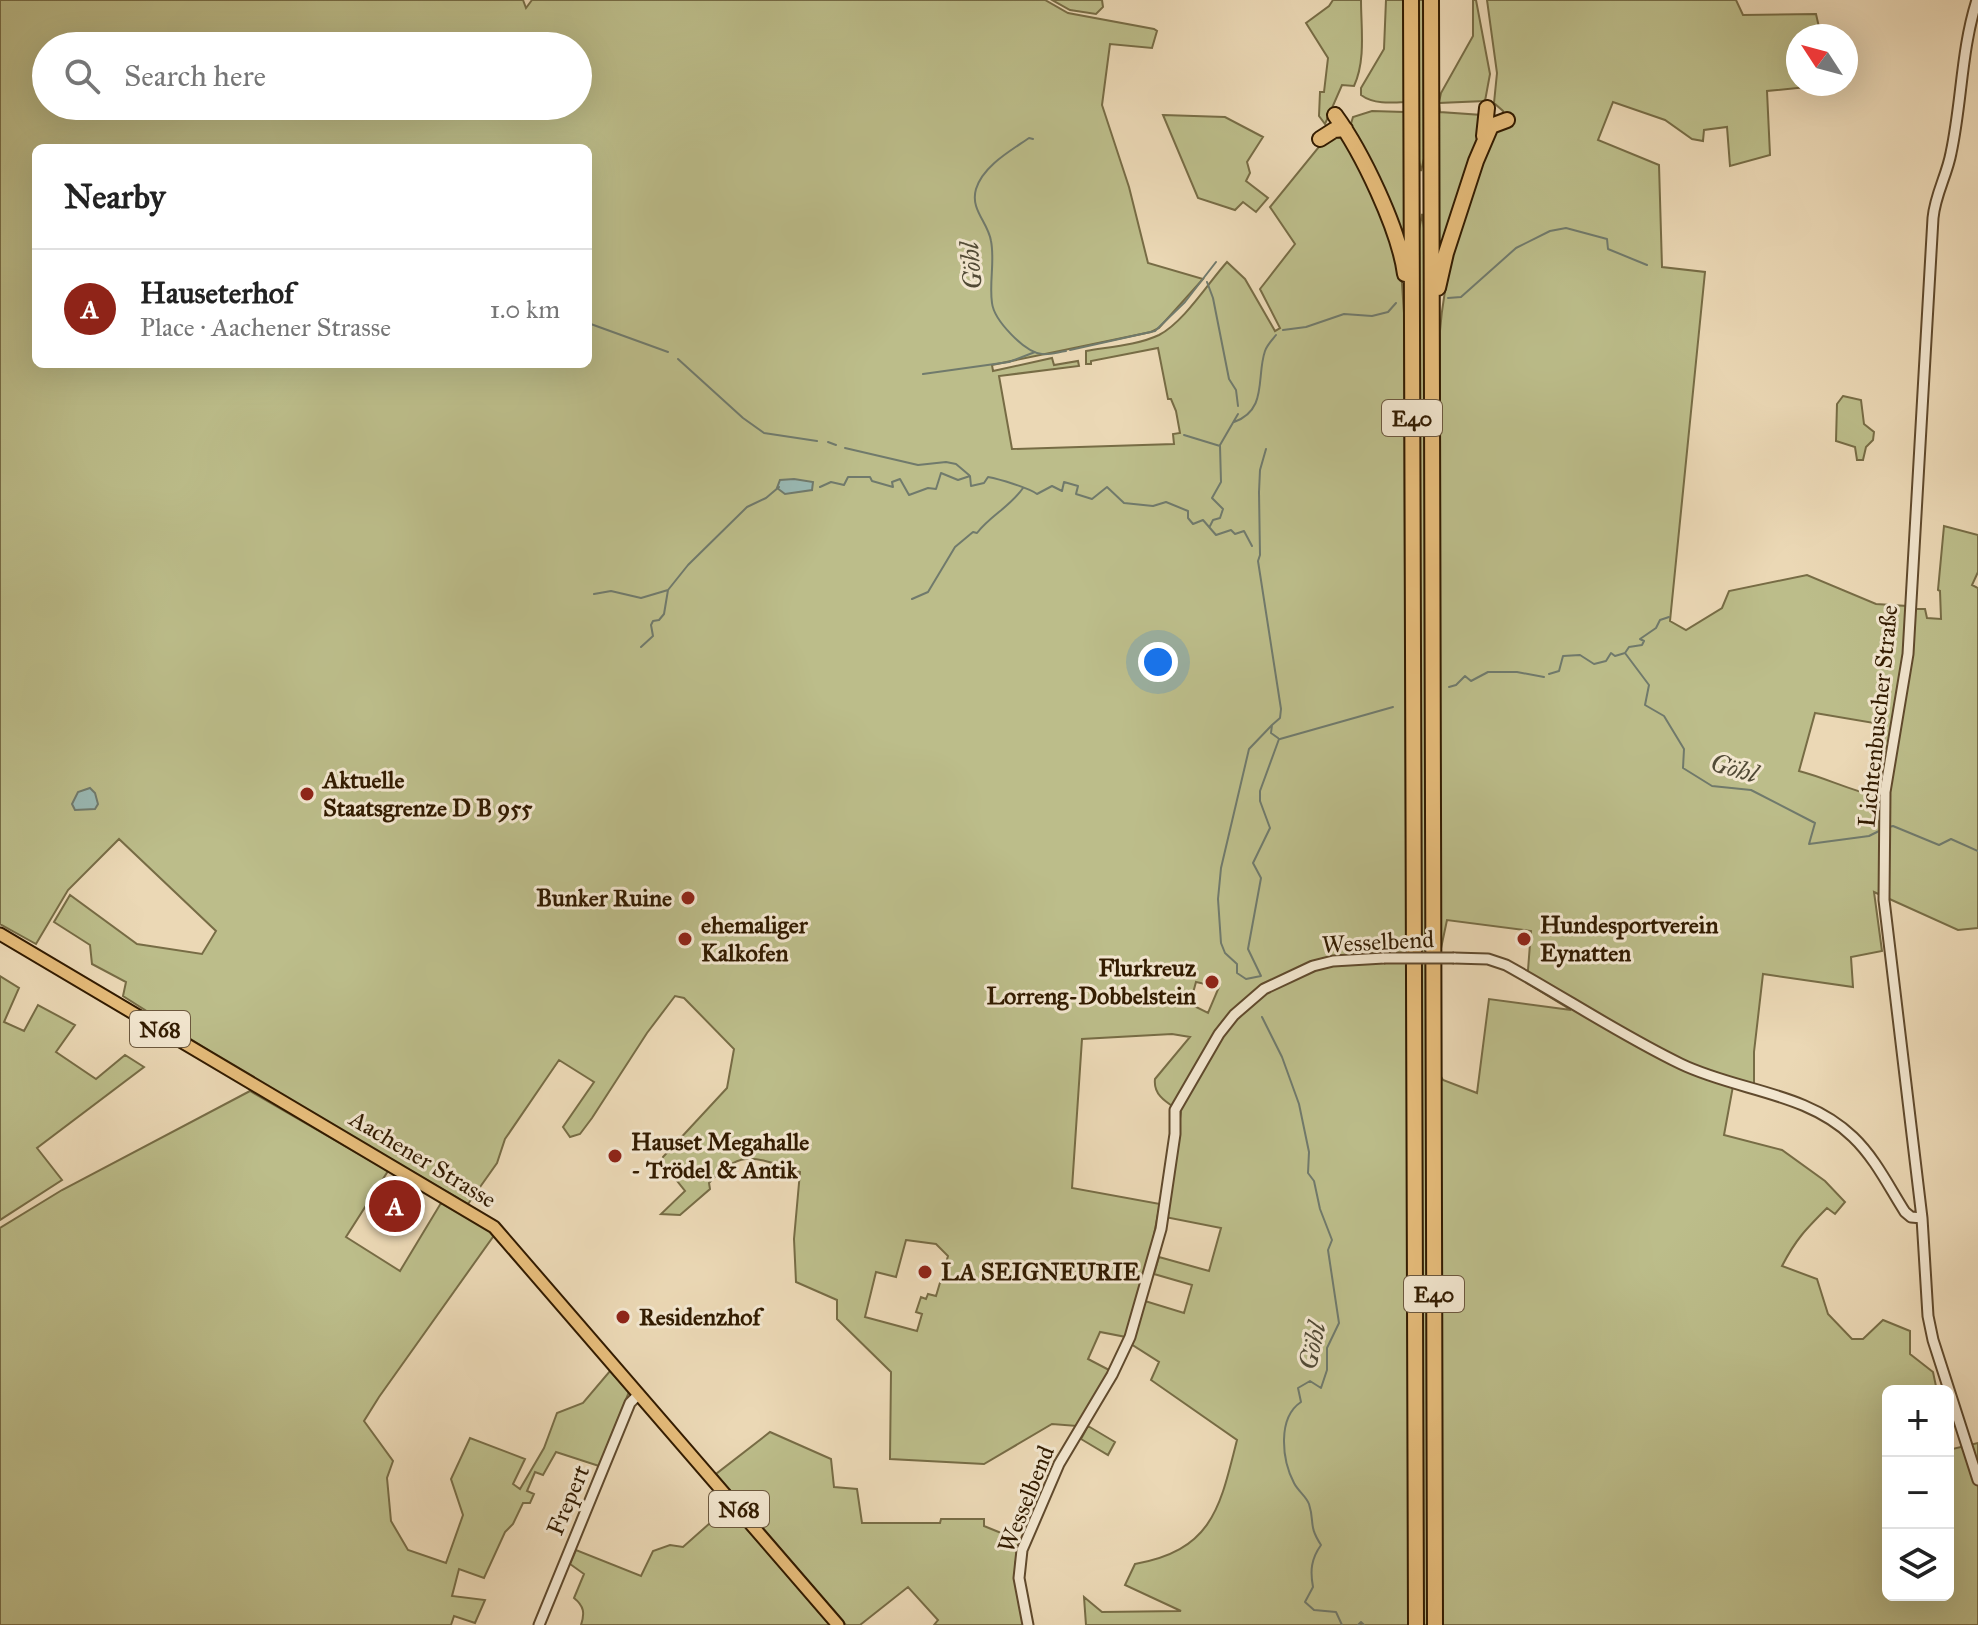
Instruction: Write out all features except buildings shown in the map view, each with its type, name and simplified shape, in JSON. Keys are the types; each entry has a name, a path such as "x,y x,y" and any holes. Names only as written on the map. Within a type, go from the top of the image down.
{"highway":[{"name":"E40","path":"1411,0 1416,1625"},
{"name":"E40","path":"1431,0 1435,1625"},
{"path":"1432,118 1441,80"},
{"path":"1482,144 1487,108"},
{"path":"1335,115 1345,129 1395,233 1412,301"},
{"path":"1432,324 1442,266 1482,144 1491,126 1507,120"},
{"path":"1320,139 1334,130 1345,129"}],"main road":[{"name":"Aachener Strasse","path":"0,934 482,1218 514,1247 838,1625"}],"street":[{"name":"Lichtenbuscher Straße","path":"1977,0 1962,61 1951,156 1934,206 1908,654 1885,792 1884,900 1922,1218 1926,1290 1933,1340 1978,1480"},
{"name":"Wesselbend","path":"1028,1625 1019,1578 1022,1550 1059,1464 1112,1375 1130,1337 1161,1229 1175,1134 1175,1110 1219,1034 1234,1015 1264,989 1294,972 1333,961 1384,958 1488,959 1506,965 1680,1064 1716,1079 1800,1103 1829,1118 1853,1137 1871,1158 1905,1212 1922,1218"},
{"name":"Frepert","path":"539,1625 630,1403 639,1394"}],"green space":[{"path":"0,0 523,0 526,8 532,0 1045,0 1068,13 1154,29 1157,31 1152,48 1110,44 1102,105 1129,187 1148,263 1203,279 1159,328 1151,332 992,365 993,371 1052,358 1054,365 1078,361 1079,366 999,376 1012,449 1174,444 1173,434 1180,433 1176,411 1171,399 1168,399 1158,348 1091,361 1091,364 1086,364 1086,351 1159,335 1186,312 1227,262 1245,279 1275,331 1280,328 1260,289 1295,244 1270,207 1322,143 1339,135 1345,138 1388,225 1401,270 1404,313 1409,1625 1086,1625 1084,1597 1102,1612 1181,1611 1125,1585 1135,1564 1181,1548 1209,1522 1225,1486 1237,1440 1151,1380 1159,1362 1131,1344 1145,1301 1184,1313 1192,1285 1154,1274 1159,1257 1209,1271 1221,1228 1165,1217 1181,1112 1159,1095 1155,1079 1190,1037 1172,1034 1082,1039 1072,1188 1160,1204 1150,1255 1126,1337 1100,1332 1088,1359 1111,1371 1077,1426 1052,1424 984,1464 890,1459 891,1372 837,1319 837,1300 796,1282 794,1239 800,1172 761,1160 741,1160 721,1171 709,1183 710,1189 680,1215 661,1214 685,1191 662,1162 663,1157 727,1088 734,1049 684,998 675,996 592,1118 580,1134 570,1137 563,1127 594,1082 559,1060 505,1139 497,1163 468,1204 255,1080 123,996 126,982 92,964 90,945 54,922 70,895 137,944 202,954 216,931 119,839 68,890 36,944 0,924","holes":["1196,982 1219,987 1208,1013 1190,1004","906,1240 936,1244 948,1256 936,1296 928,1294 926,1299 921,1297 916,1312 922,1314 917,1331 865,1317 876,1272 896,1277"]},
{"path":"1052,0 1102,0 1103,7 1096,14 1070,10"},
{"path":"1333,0 1361,0 1361,55 1354,86 1342,85 1325,124 1319,116 1320,92 1324,92 1328,58 1306,23"},
{"path":"1386,0 1403,0 1405,102 1388,103 1361,95 1361,88 1384,49"},
{"path":"1415,0 1428,0 1427,146 1421,171 1415,140"},
{"path":"1473,0 1476,0 1490,74 1485,101 1439,103 1441,93 1473,36"},
{"path":"1487,0 1736,0 1743,15 1816,14 1818,24 1786,24 1786,89 1767,91 1770,155 1730,166 1727,127 1704,130 1703,141 1692,139 1665,120 1613,102 1598,140 1659,165 1662,267 1705,272 1670,621 1686,630 1722,608 1729,591 1807,575 1876,604 1907,606 1906,619 1915,619 1915,609 1925,609 1927,618 1941,619 1938,590 1944,526 1978,535 1978,572 1972,585 1978,588 1978,928 1958,930 1874,892 1882,951 1851,957 1853,987 1763,974 1754,1052 1754,1092 1733,1086 1724,1135 1782,1150 1825,1181 1845,1202 1835,1214 1827,1208 1807,1228 1782,1266 1817,1279 1828,1314 1852,1339 1863,1339 1883,1320 1910,1331 1910,1354 1933,1372 1936,1385 1882,1385 1882,1601 1954,1601 1954,1449 1978,1443 1978,1625 1442,1625 1440,1075 1443,1080 1477,1093 1489,999 1571,1010 1527,983 1531,931 1447,920 1440,953 1440,331 1452,256 1466,207 1489,134 1501,124 1503,111 1494,103 1497,73","holes":["1815,713 1886,725 1876,796 1799,771"]},
{"path":"1439,103 1440,112 1482,115 1483,127 1439,258"},
{"path":"1372,111 1404,112 1405,245 1350,127 1353,117"},
{"path":"1163,115 1225,117 1263,137 1247,162 1250,173 1246,181 1268,198 1256,212 1243,202 1235,210 1198,198"},
{"path":"1422,214 1428,255 1432,1625 1419,1625 1416,247"},
{"path":"1843,396 1861,400 1864,424 1874,432 1863,460 1857,460 1855,447 1836,441 1837,404"},
{"path":"0,976 19,988 4,1022 24,1031 38,1005 75,1025 56,1052 96,1079 125,1055 144,1067 37,1148 62,1180 0,1220"},
{"path":"250,1091 388,1171 346,1237 400,1271 441,1203 495,1234 364,1421 393,1461 387,1478 391,1521 408,1550 446,1563 463,1515 451,1479 470,1438 525,1459 513,1484 520,1489 544,1448 557,1413 583,1403 610,1371 629,1392 599,1466 556,1452 543,1475 535,1472 527,1491 534,1494 530,1503 523,1503 513,1524 505,1532 484,1578 459,1569 452,1596 485,1600 475,1623 454,1616 451,1625 0,1625 0,1228 62,1190"},
{"path":"1088,1426 1115,1442 1108,1455 1081,1439"},
{"path":"770,1432 831,1459 834,1487 857,1489 862,1523 940,1523 941,1519 984,1519 984,1526 1023,1542 1015,1563 1024,1625 934,1625 938,1620 908,1587 860,1625 846,1625 716,1474"},
{"path":"728,1507 830,1625 581,1625 583,1610 574,1598 584,1574 570,1564 576,1550 641,1576 653,1551 670,1545 683,1547"}],"water":[{"path":"780,480 813,482 812,490 785,494 777,488"},
{"path":"90,788 98,804 95,809 75,810 72,804 78,792"}],"waterway":[{"name":"Göhl","path":"1033,139 1029,138 991,166 976,189 975,203 991,241 991,295 998,318 1019,341 1035,352 1066,351"},
{"name":"Göhl","path":"1448,298 1461,297 1516,248 1550,231 1566,228 1607,239 1608,249 1647,265"},
{"path":"1070,350 1155,331 1185,302 1216,262"},
{"path":"1207,282 1238,406"},
{"name":"Göhl","path":"1283,330 1306,327 1344,314 1372,316 1388,312 1396,303"},
{"path":"592,324 668,352"},
{"name":"Göhl","path":"1234,422 1252,410 1259,392 1265,351 1276,335"},
{"name":"Göhl","path":"923,374 1009,362 1035,352"},
{"path":"678,359 764,433 817,441"},
{"path":"1220,445 1238,414"},
{"name":"Göhl","path":"1184,435 1220,446 1221,482 1212,498 1223,509 1220,518 1213,520 1210,526"},
{"path":"828,442 836,445"},
{"path":"845,448 918,465 956,464 969,475"},
{"name":"Göhl","path":"1266,449 1260,470 1258,561 1281,709 1280,718 1272,725 1271,733 1278,738"},
{"name":"Göhl","path":"820,487 831,482 844,485 848,477 870,477 872,481 893,487 892,482 900,479 909,495 928,488 936,489 941,473 958,480 970,476 971,486 984,483 988,477 1037,494 1052,486 1062,491 1064,482 1078,486 1076,494 1092,499 1107,487 1124,503 1153,506 1166,502 1188,511 1188,518 1193,524 1203,520 1216,535 1231,530 1235,534 1244,531 1252,546"},
{"path":"594,594 611,591 641,598 668,590 688,565 747,507 766,498 779,487"},
{"name":"Göhl","path":"912,599 928,592 955,547 973,532 977,533 1023,488"},
{"path":"641,647 653,636 653,621 664,614 668,590"},
{"path":"1625,653 1629,647 1642,645 1644,641 1640,639 1656,628 1660,620 1669,617"},
{"name":"Göhl","path":"1549,674 1559,671 1563,656 1580,655 1594,664 1606,661 1611,653 1615,656 1625,653 1649,685 1645,705 1664,716 1684,749 1683,768 1712,786 1751,790 1815,823 1809,844 1869,836 1879,831"},
{"name":"Göhl","path":"1449,687 1465,676 1471,681 1488,672 1517,672 1544,677"},
{"name":"Göhl","path":"1280,739 1393,707"},
{"name":"Göhl","path":"1272,725 1249,749 1221,868 1218,899 1221,943 1225,953 1237,964 1237,973 1246,979 1261,976 1248,949 1261,878 1253,863 1270,828 1260,801 1260,791 1279,739"},
{"name":"Göhl","path":"1889,827 1939,845 1951,839 1978,851"},
{"name":"Göhl","path":"1262,1017 1282,1057 1299,1104 1309,1152 1308,1173 1314,1181 1320,1209 1332,1240 1328,1250 1339,1323 1327,1348 1327,1370 1321,1388 1310,1381 1298,1388 1301,1402 1288,1418 1284,1440 1290,1474 1309,1504 1313,1528 1321,1545 1312,1565 1313,1587 1305,1602 1314,1610 1336,1612 1342,1625"},
{"name":"Göhl","path":"1358,1625 1361,1622 1364,1625"}],"place":[{"name":"Aktuelle Staatsgrenze D B 955","path":"307,794"},
{"name":"Bunker Ruine","path":"688,898"},
{"name":"ehemaliger Kalkofen","path":"685,939"},
{"name":"Hundesportverein Eynatten","path":"1524,939"},
{"name":"Flurkreuz Lorreng-Dobbelstein","path":"1212,982"},
{"name":"Hauset Megahalle - Trödel & Antik","path":"615,1156"},
{"name":"Hauseterhof","path":"395,1206"},
{"name":"LA SEIGNEURIE","path":"925,1272"},
{"name":"Residenzhof","path":"623,1317"}]}
